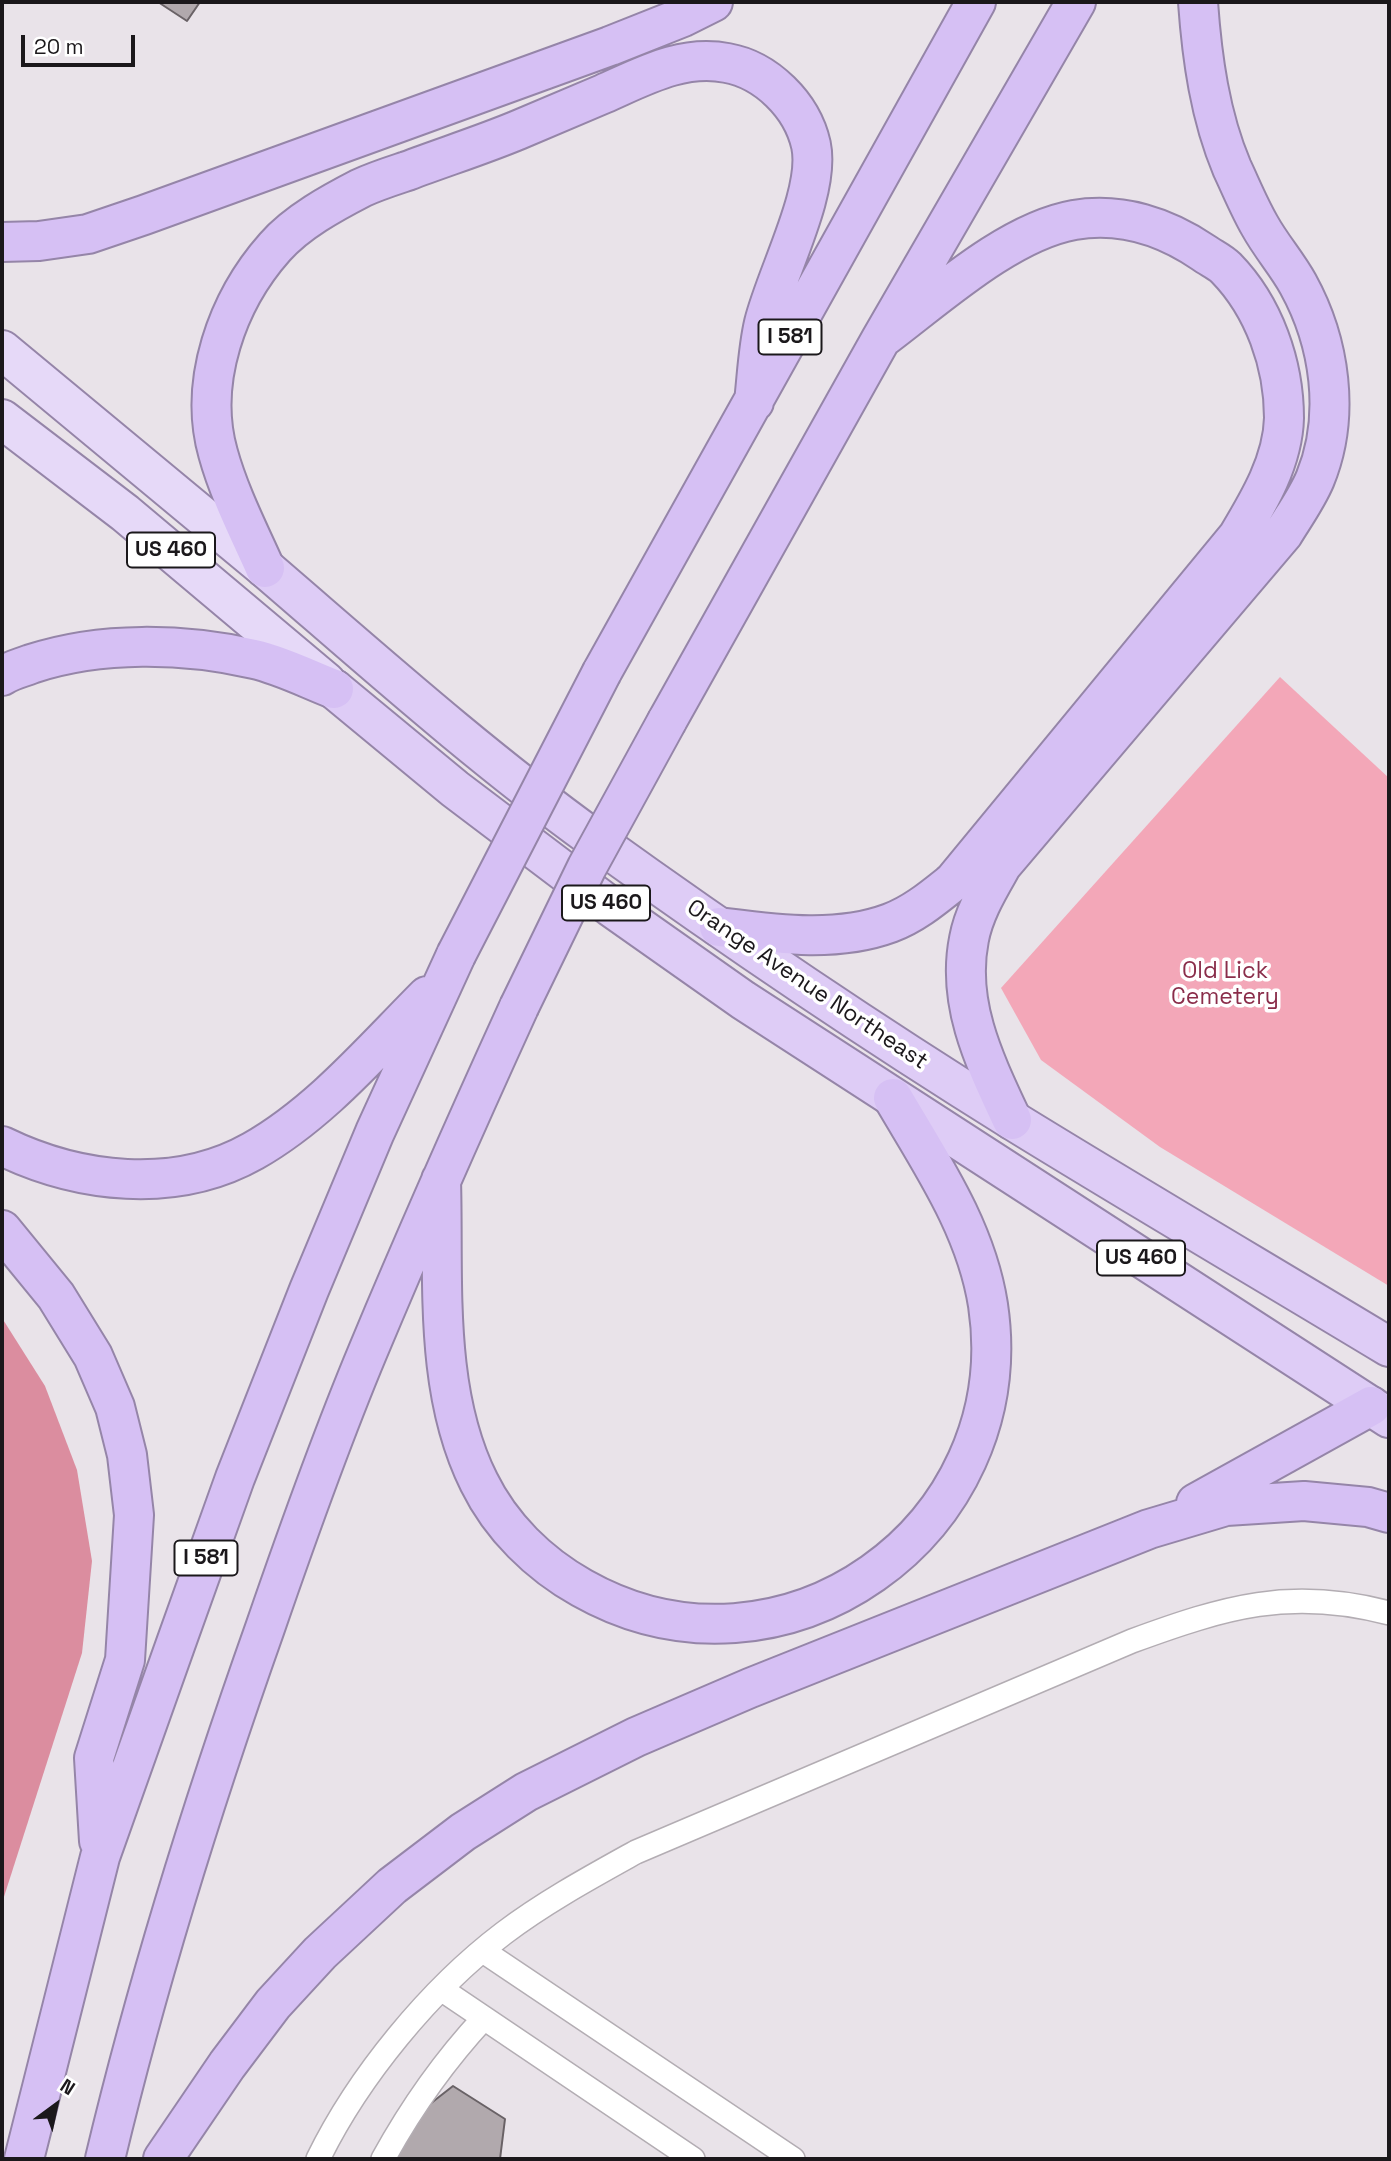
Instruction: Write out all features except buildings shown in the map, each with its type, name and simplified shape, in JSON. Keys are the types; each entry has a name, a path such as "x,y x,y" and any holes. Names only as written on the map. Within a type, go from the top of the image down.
{"highway":[{"path":"2,242 39,241 89,233 144,215 610,46 713,2"},
{"name":"I 581","path":"24,2159 100,1857 245,1453 375,1132 451,966 601,672 976,2"},
{"path":"105,2159 169,1920 233,1720 308,1506 368,1352 441,1180 519,1007 587,867 881,339 1076,2"},
{"path":"1012,1120 978,1046 968,997 965,972 969,937 982,902 1002,865 1283,534 1314,481 1324,452 1331,407 1327,362 1308,304 1297,282 1260,226 1231,165 1211,101 1201,48 1199,2"},
{"path":"265,568 234,500 217,451 211,412 215,371 228,320 249,280 277,245 313,216 363,187 513,132 667,66 696,61 727,63 753,72 779,89 799,116 811,145 811,171 806,202 764,325 754,402"},
{"path":"719,927 780,935 858,932 891,923 924,905 953,882 1238,536 1263,494 1279,447 1284,419 1279,372 1266,327 1250,298 1225,267 1186,240 1153,225 1113,218 1074,220 1041,230 1006,247 881,339"},
{"name":"Orange Avenue Northeast","path":"265,568 475,746 591,837 719,927 1012,1120 1389,1347"},
{"path":"2,676 57,656 119,648 168,649 214,651 257,659 334,689"},
{"name":"Orange Avenue Northeast","path":"334,689 455,789 611,907 744,1000 1380,1412"},
{"path":"2,1146 33,1161 76,1173 121,1180 157,1178 206,1170 251,1152 286,1130 336,1086 451,966"},
{"path":"441,1180 444,1321 452,1398 461,1436 479,1483 500,1517 533,1554 565,1578 600,1598 637,1612 686,1623 726,1624 778,1616 817,1604 863,1581 895,1558 928,1525 956,1482 977,1432 987,1390 990,1348 988,1306 978,1264 963,1220 893,1098"},
{"path":"2,1230 56,1296 93,1356 115,1407 127,1455 134,1515 125,1660 94,1758 100,1857"},
{"path":"1149,1529 1380,1412"},
{"path":"163,2159 227,2065 273,2004 320,1953 392,1886 484,1818 526,1792 636,1737 750,1688 1149,1529 1226,1506 1304,1501 1368,1507 1389,1513"}],"main road":[{"name":"US 460","path":"2,350 265,568"},
{"name":"US 460","path":"2,419 134,520 334,689"}],"lane":[{"path":"317,2159 337,2121 389,2048 441,1989 483,1951 560,1894 636,1852 1132,1641 1197,1617 1251,1604 1307,1600 1353,1604 1389,1613"},
{"path":"483,1951 793,2159"},
{"path":"441,1989 693,2159"},
{"path":"383,2159 430,2083 454,2050 484,2018"}],"green space":[{"name":"Old Lick Cemetery","path":"1280,677 1389,778 1389,1286 1160,1147 1041,1060 1001,988"}],"shaded area":[{"path":"2,1318 45,1386 77,1470 92,1561 82,1653 2,1903"}]}
